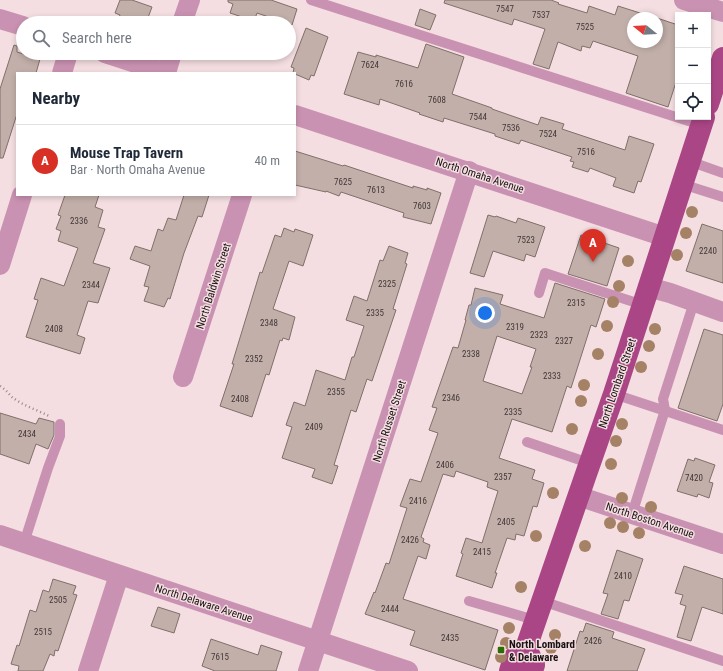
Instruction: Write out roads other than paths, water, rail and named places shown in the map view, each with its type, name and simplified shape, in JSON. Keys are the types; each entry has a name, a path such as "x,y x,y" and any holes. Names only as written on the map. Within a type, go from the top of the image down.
{"main road":[{"path":"711,96 721,71"},
{"name":"North Lombard Street","path":"510,671 514,658 526,648 539,611 614,394 702,121"},
{"path":"526,648 534,665 532,671"}],"street":[{"path":"184,16 190,0"},
{"path":"684,0 723,12"},
{"path":"0,19 16,24"},
{"path":"62,72 66,60"},
{"path":"126,60 163,72"},
{"path":"166,72 170,60"},
{"name":"North Omaha Avenue","path":"296,115 665,236"},
{"name":"North Russet Street","path":"308,671 469,172"},
{"path":"0,265 22,196"},
{"name":"North Baldwin Street","path":"183,377 242,196"},
{"path":"645,296 670,293 723,312"},
{"name":"North Boston Avenue","path":"578,496 723,544"},
{"name":"North Delaware Avenue","path":"0,535 408,671"},
{"path":"88,671 119,575"}],"lane":[{"path":"311,0 702,121"},
{"path":"689,161 723,173"},
{"path":"682,184 723,197"},
{"path":"539,293 545,274 645,296"},
{"path":"632,514 665,410 663,399 694,302"},
{"path":"614,394 723,430"},
{"path":"24,543 60,436 60,424"},
{"path":"527,442 589,463"},
{"path":"469,601 539,611 723,661"}],"place":[{"name":"Mouse Trap Tavern","path":"593,262"},
{"name":"North Lombard & Delaware","path":"501,650"}]}
